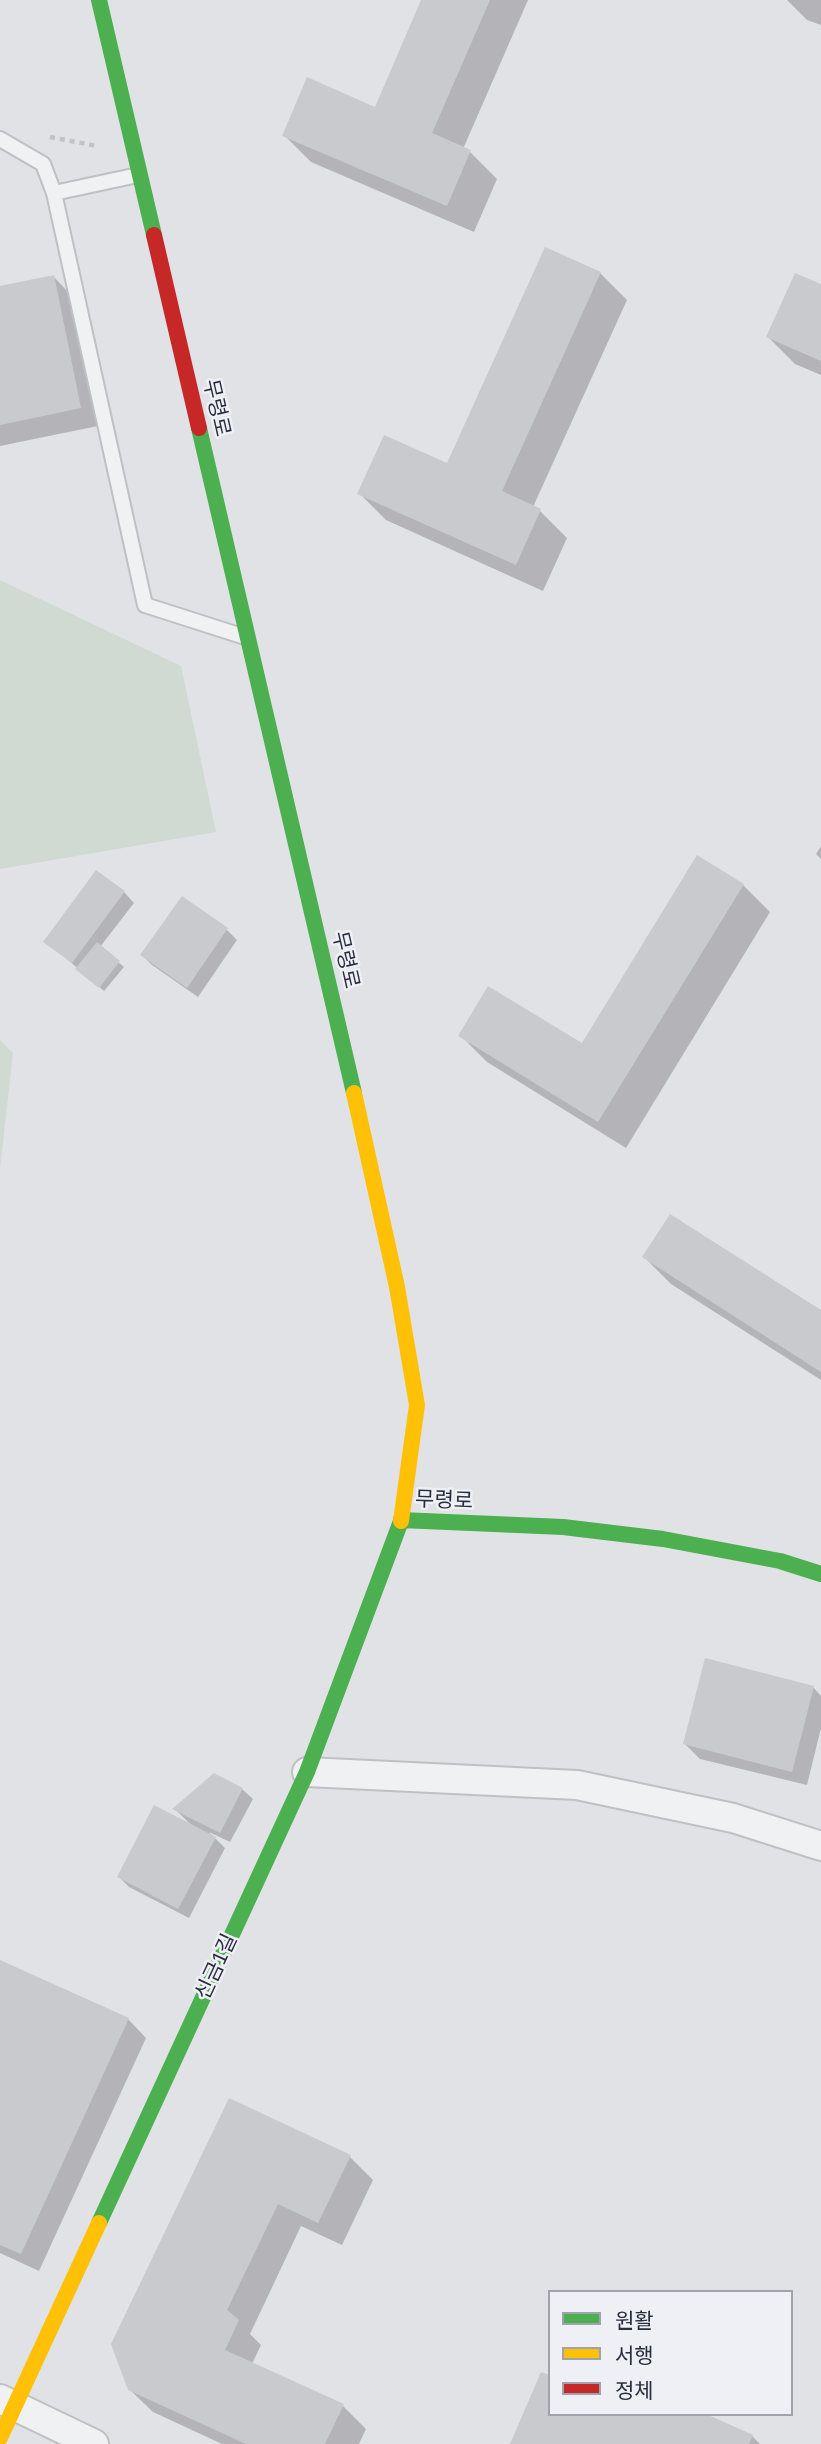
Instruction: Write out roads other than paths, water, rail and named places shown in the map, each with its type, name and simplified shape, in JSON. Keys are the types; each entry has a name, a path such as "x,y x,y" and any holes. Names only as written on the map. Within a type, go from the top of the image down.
{"street":[{"name":"무령로","path":"99,0 363,1130 397,1287 418,1405 401,1520 562,1527 663,1539 780,1561 821,1574"},
{"name":"신금1길","path":"0,2438 8,2402 307,1772 401,1520"},
{"path":"307,1772 577,1785 733,1818 821,1846"},
{"path":"8,2402 94,2444"}],"lane":[{"path":"0,139 43,164 54,193 145,605 248,638"},
{"path":"54,193 140,175"}]}
